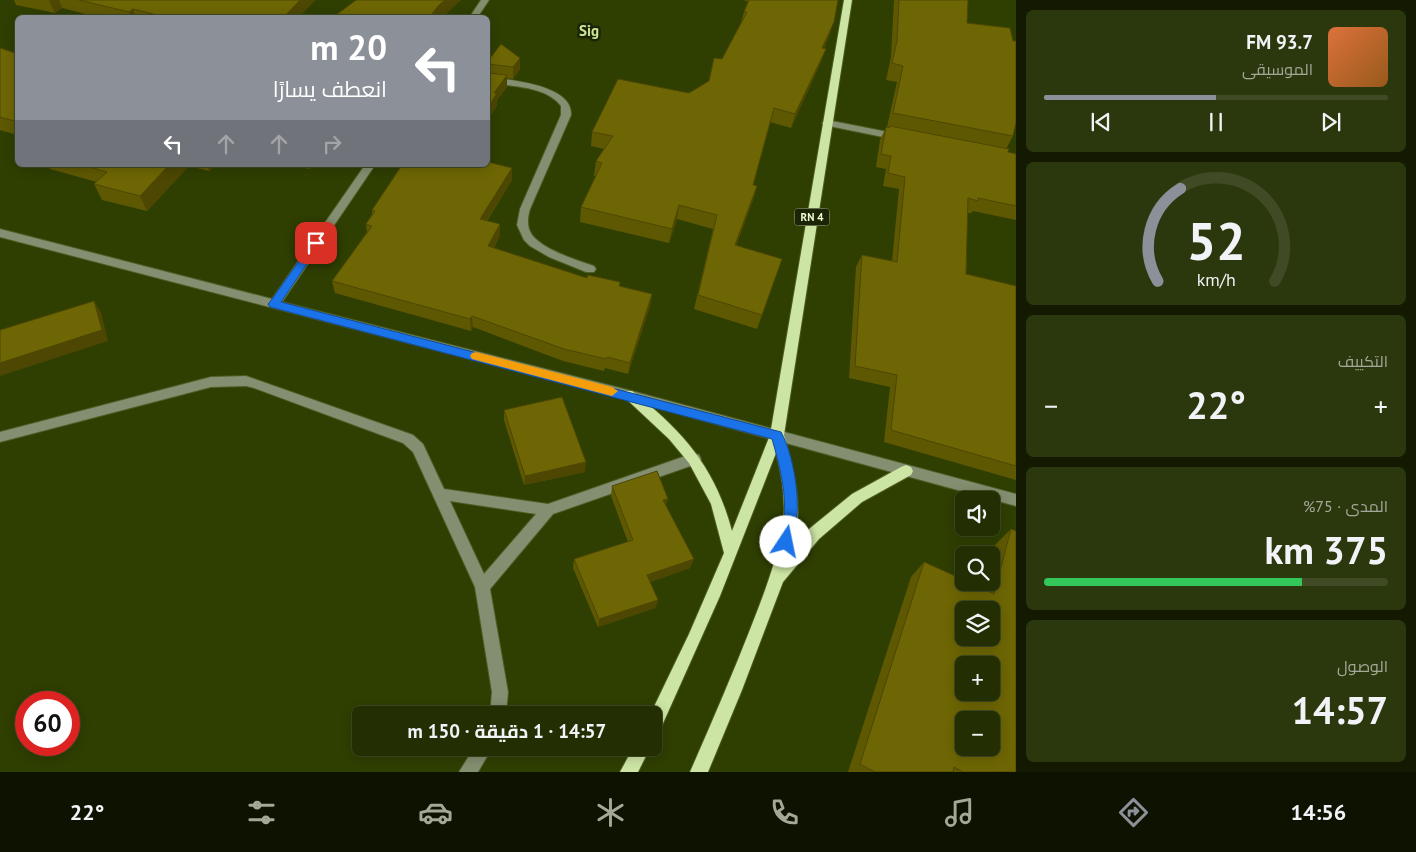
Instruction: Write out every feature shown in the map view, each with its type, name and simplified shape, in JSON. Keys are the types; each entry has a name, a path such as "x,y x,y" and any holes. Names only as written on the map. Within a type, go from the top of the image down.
{"main road":[{"name":"RN 4","path":"662,708 685,661 731,553 777,435 848,0"},
{"path":"628,395 674,435 694,459 718,503 731,553"},
{"name":"RN 4","path":"699,772 734,690 777,579 790,524 790,496 786,465 777,435"},
{"path":"777,579 814,534 857,498 906,471"},
{"path":"629,772 638,756"}],"street":[{"path":"475,15 485,0"},
{"path":"490,80 539,89 560,100 566,106 566,114 525,209 522,222 524,234 547,252 590,269"},
{"path":"827,123 912,140"},
{"path":"274,304 369,167"},
{"path":"0,233 628,395 1016,500"},
{"path":"0,437 211,382 246,381 408,440 418,448 482,588 500,692 499,706"},
{"path":"440,494 548,510 694,459"},
{"path":"482,588 548,510"},
{"path":"468,772 479,756"}],"building":[{"path":"79,0 300,0 286,15 157,15 133,9 129,12"},
{"path":"356,0 445,0 431,15 336,15"},
{"path":"749,0 838,0 834,22 822,48 826,49 795,114 774,108 753,185 757,186 735,245 782,259 762,315 698,295 717,215 679,205 672,229 581,207 602,163 596,161 613,136 592,132 618,79 689,93 709,81 714,58 722,59 747,12 744,12"},
{"path":"899,0 968,0 967,23 1010,28 1013,41 1016,41 1016,122 1013,136 893,113 903,66 892,63 897,41"},
{"path":"501,44 520,58 513,67 490,64 490,58"},
{"path":"0,48 15,53 15,121 0,117"},
{"path":"490,73 507,75 494,93 497,93 490,105"},
{"path":"890,126 1009,149 1008,152 1016,154 1016,206 978,198 978,201 968,198 966,274 1016,286 1016,466 891,430 897,375 855,366 862,255 897,262 905,177 888,173 891,156 881,154 886,127 889,128"},
{"path":"490,162 512,168 480,219 500,224 488,246 587,278 588,275 620,282 619,286 652,294 630,363 564,349 472,316 470,319 332,281 372,226 366,224 375,211 372,210 401,167 490,167"},
{"path":"90,167 167,167 140,196 94,184 107,172"},
{"path":"94,301 102,330 0,363 0,330"},
{"path":"562,397 586,462 525,476 504,410"},
{"path":"657,471 668,499 663,500 694,559 647,575 658,600 599,619 574,559 633,540 612,486"},
{"path":"1011,529 1016,531 1016,772 963,772 954,767 953,772 875,772 860,764 924,562 955,576 955,591 988,591 994,594 995,591 1000,591 1000,571"}],"slow traffic":[{"path":"476,356 612,391"}],"district":[{"name":"Sig","path":"589,31"}],"route":[{"path":"316,243 274,304 777,435 786,465 790,496 790,524 786,542"}]}
